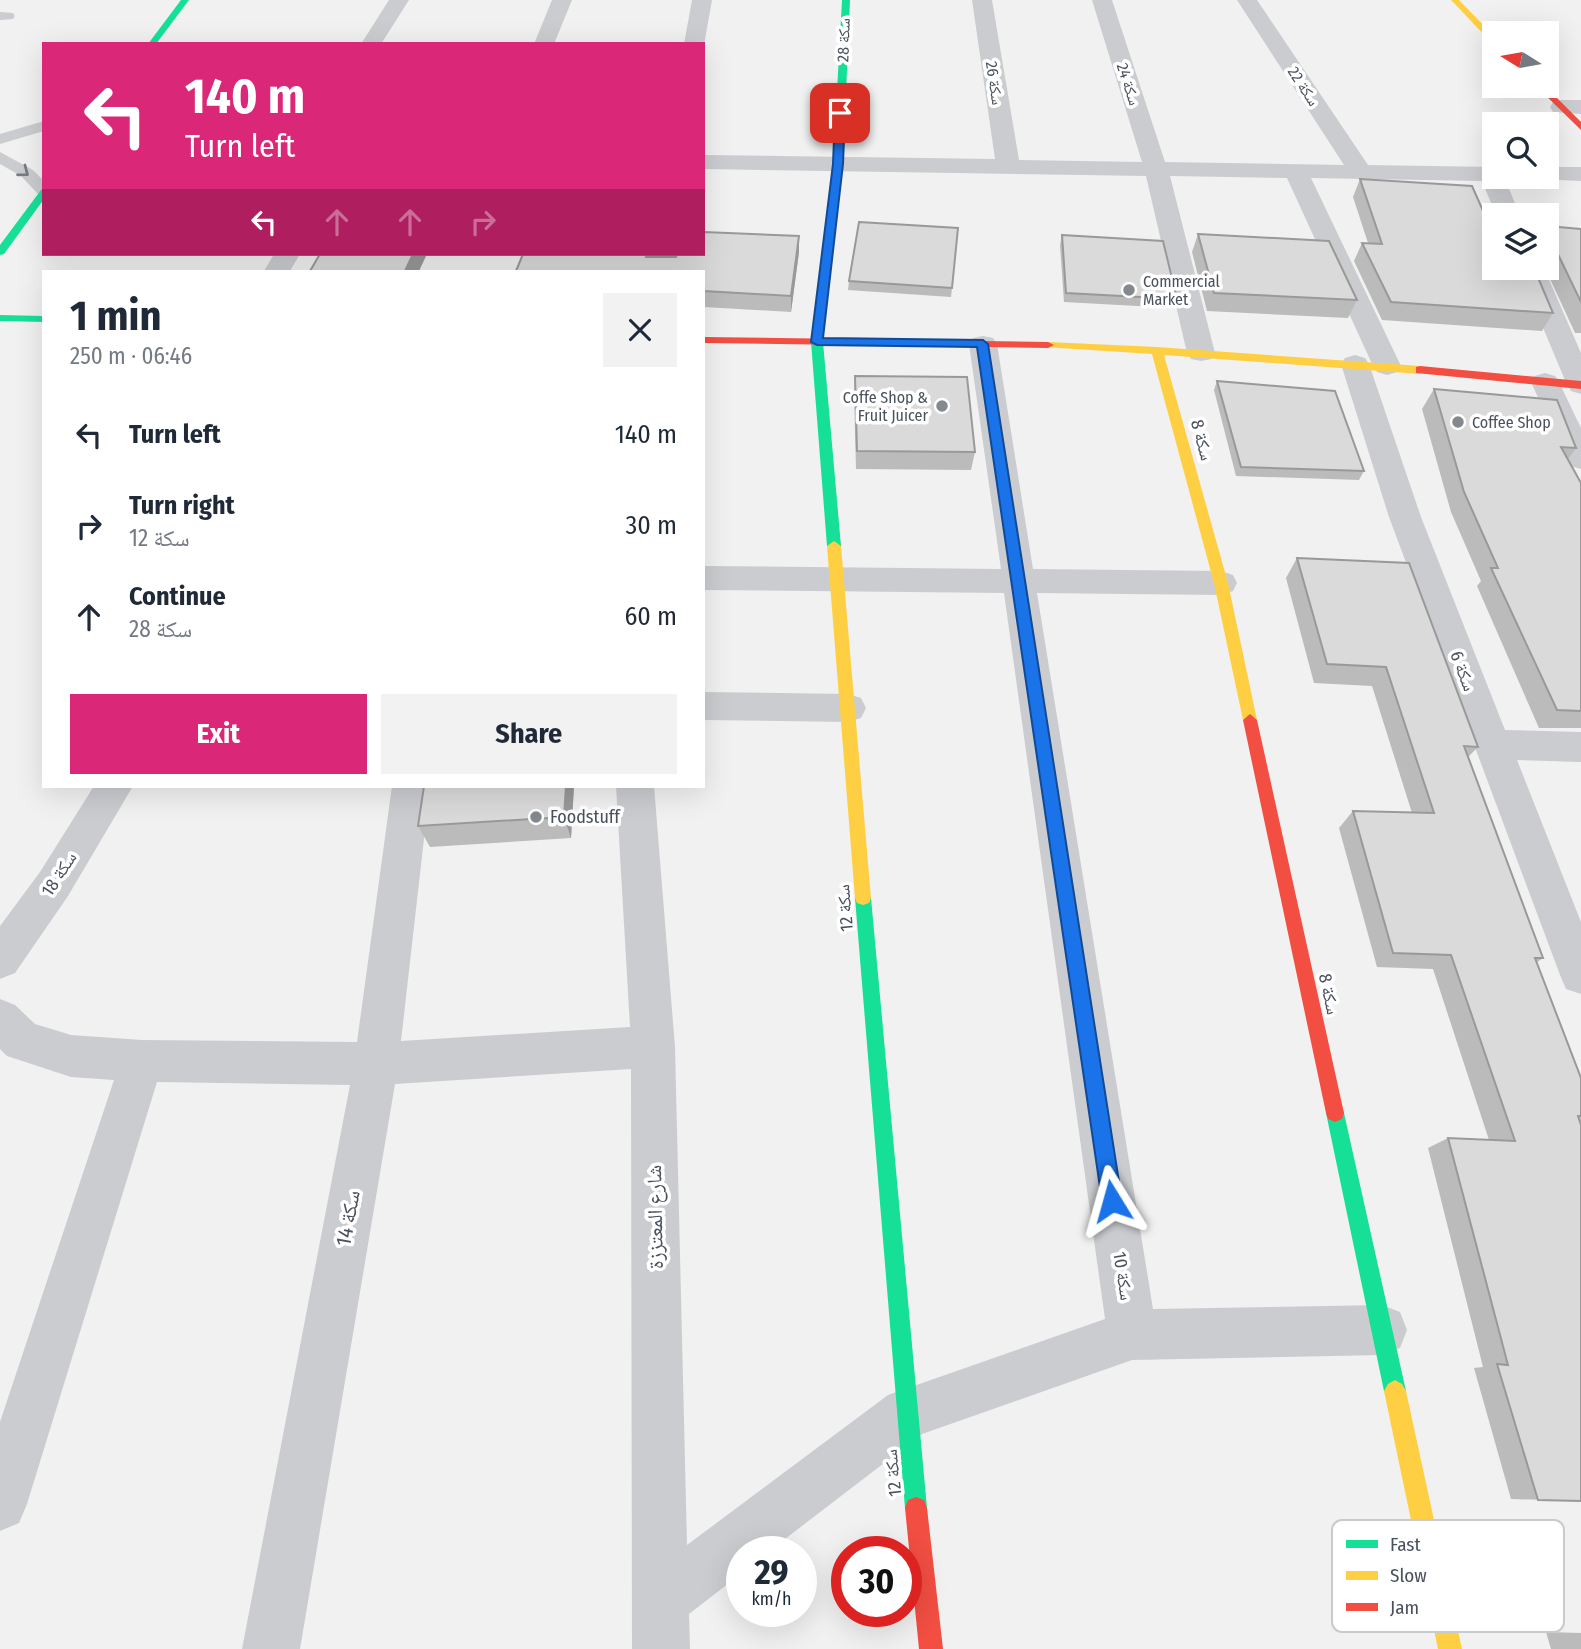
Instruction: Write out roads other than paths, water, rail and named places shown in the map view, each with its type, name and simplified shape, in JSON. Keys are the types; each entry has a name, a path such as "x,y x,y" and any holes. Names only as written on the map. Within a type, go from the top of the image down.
{"street":[{"path":"154,42 185,0"},
{"path":"372,42 399,0"},
{"path":"545,42 562,0"},
{"path":"694,42 702,0"},
{"name":"سكة 28","path":"838,164 846,0"},
{"name":"سكة 26","path":"982,0 1007,166"},
{"name":"سكة 24","path":"1102,0 1156,169 1201,353"},
{"name":"سكة 22","path":"1247,0 1361,172"},
{"path":"1455,0 1482,28"},
{"path":"1571,107 1581,127"},
{"path":"705,162 1482,174"},
{"name":"سكة 12","path":"838,164 817,342 906,1413 932,1649"},
{"name":"سكة 6","path":"1296,171 1371,365 1405,517 1581,975"},
{"path":"1559,174 1581,174"},
{"path":"0,252 42,195"},
{"path":"705,340 983,344 1157,350 1371,365 1581,385 1536,280"},
{"path":"0,318 42,319"},
{"name":"سكة 10","path":"983,344 1132,1335"},
{"name":"سكة 8","path":"1157,350 1221,583 1423,1520"},
{"path":"1545,382 1581,459"},
{"path":"705,578 1221,583"},
{"path":"705,706 848,708"},
{"path":"1491,744 1581,747"},
{"name":"سكة 18","path":"0,960 54,884 113,788"},
{"name":"سكة 14","path":"271,1649 376,1064 411,788"},
{"name":"شارع المعتززة","path":"635,788 653,1047 661,1624"},
{"path":"0,1019 22,1041 71,1056 142,1061 376,1064 653,1047"},
{"path":"0,1504 142,1061"},
{"path":"661,1624 906,1413 1132,1335 1382,1330"}],"lane":[{"path":"0,139 42,127"},
{"path":"0,157 27,173 42,190"}],"place":[{"name":"Commercial Market","path":"1129,290"},
{"name":"Coffe Shop & Fruit Juicer","path":"942,406"},
{"name":"Coffee Shop","path":"1458,422"},
{"name":"Foodstuff","path":"536,817"}]}
